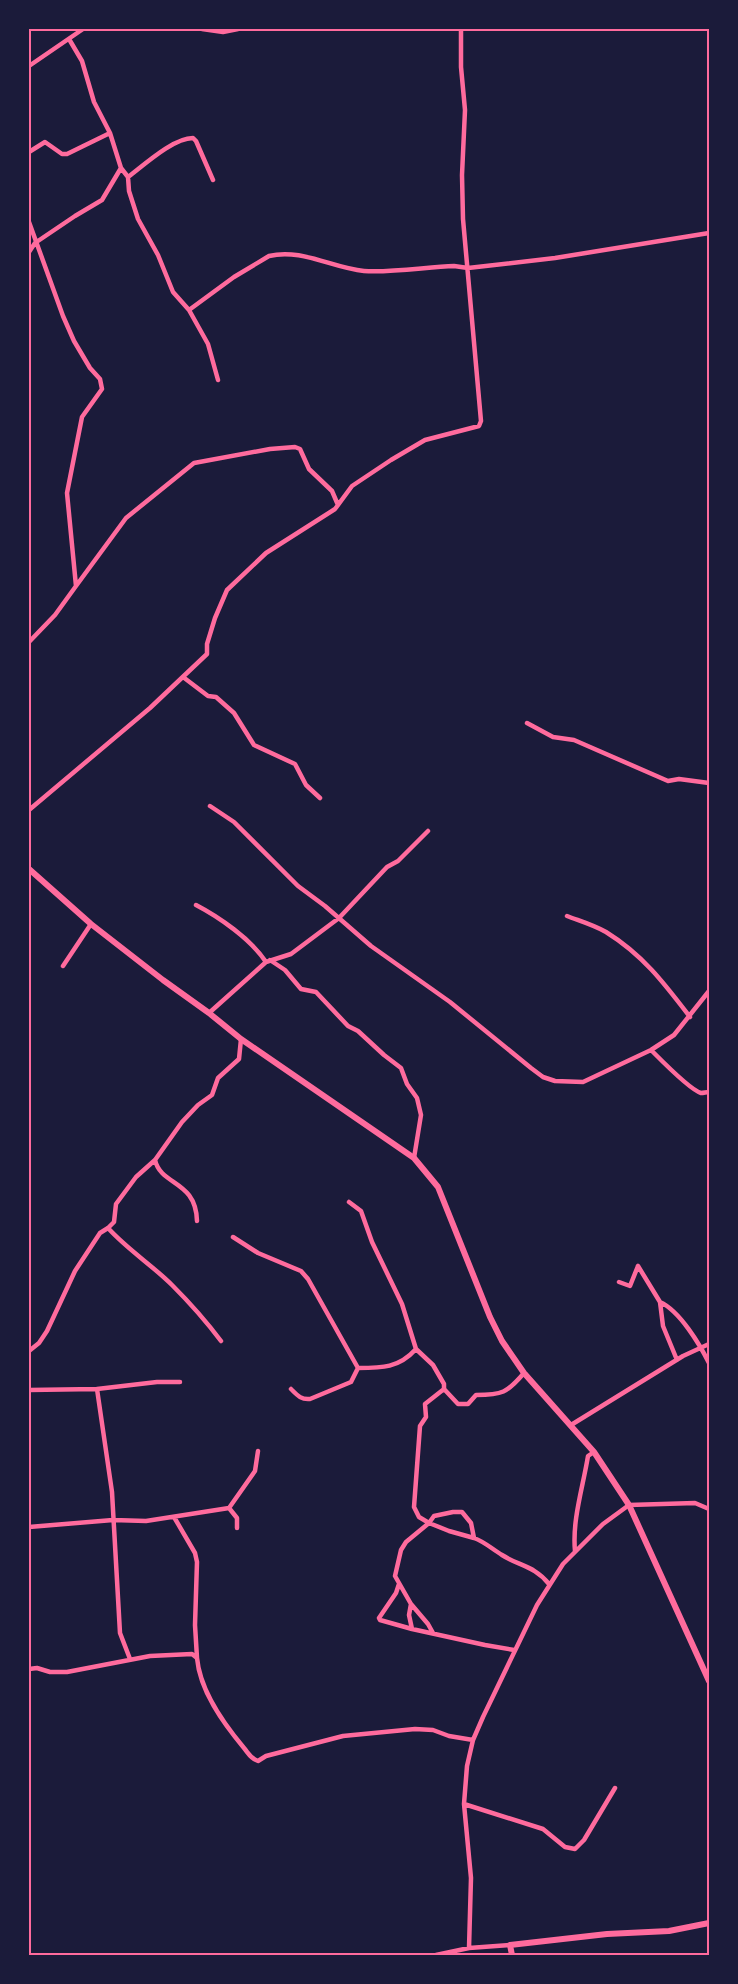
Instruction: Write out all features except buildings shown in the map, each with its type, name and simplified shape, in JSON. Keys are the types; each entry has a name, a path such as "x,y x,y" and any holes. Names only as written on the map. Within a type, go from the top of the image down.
{"main road":[{"path":"29,869 91,924 163,980 209,1012 241,1039 414,1158 438,1187 490,1318 502,1341 524,1373 594,1452 629,1504 709,1681"},
{"path":"512,1955 510,1945 607,1934 669,1931 709,1922"}],"street":[{"path":"29,66 83,29"},
{"path":"202,29 223,32 238,29"},
{"path":"29,810 150,708 207,654 207,644 215,618 227,590 266,553 335,509 352,486 391,460 425,440 479,426 481,421 463,219 462,193 466,110 461,67 461,29"},
{"path":"69,40 82,61 94,102 110,133 121,168 128,177 129,191 138,219 158,255 173,292 189,310 208,344 218,380"},
{"path":"29,152 45,142 62,154 67,154 110,133"},
{"path":"128,177 172,145 187,138 193,138 213,180"},
{"path":"29,252 35,243 74,216 102,200 121,168"},
{"path":"29,222 35,243 74,341 90,368 100,379 102,389 82,417 67,493 76,586"},
{"path":"189,310 234,278 275,254 292,253 365,271 454,266 468,268 555,258 709,233"},
{"path":"29,642 55,615 126,518 194,463 253,452 295,447 300,449 309,469 332,491 338,504"},
{"path":"183,677 208,696 216,697 234,713 254,745 295,764 306,785 320,798"},
{"path":"527,722 553,737 574,740 668,781 679,779 709,783"},
{"path":"210,806 234,822 298,886 371,946 450,1002 543,1077 555,1081 583,1082 650,1050 674,1035 709,991"},
{"path":"209,1012 268,961 291,954 339,918 387,867 398,861 428,831"},
{"path":"196,905 213,914 248,941 268,961 285,970 302,989 316,992 348,1026 358,1031 401,1068 407,1084 417,1098 421,1115 414,1158"},
{"path":"567,916 606,932 642,960 657,974 690,1016"},
{"path":"63,966 91,924"},
{"path":"29,1351 39,1343 48,1331 75,1271 100,1233 114,1222 116,1204 136,1177 156,1160 182,1122 198,1105 212,1096 218,1078 239,1059 241,1039"},
{"path":"650,1050 701,1093 709,1092"},
{"path":"156,1160 157,1167 180,1185 194,1201 196,1221"},
{"path":"349,1202 361,1211 372,1242 402,1304 416,1349 433,1365 444,1384 444,1389 458,1404 468,1404 476,1395 493,1395 510,1390 524,1373"},
{"path":"108,1228 121,1242 171,1284 201,1315 221,1341"},
{"path":"233,1238 258,1253 301,1271 308,1279 358,1368"},
{"path":"619,1282 630,1286 638,1266 660,1302 663,1326 678,1360"},
{"path":"660,1302 666,1305 684,1323 701,1347 709,1363"},
{"path":"571,1424 678,1360 709,1344"},
{"path":"358,1368 386,1368 406,1360 416,1349"},
{"path":"291,1389 300,1398 304,1400 310,1399 351,1382 358,1368"},
{"path":"29,1390 97,1389 157,1382 180,1382"},
{"path":"97,1389 109,1466 120,1633 130,1659"},
{"path":"444,1389 426,1404 426,1417 420,1426 414,1507 419,1517 429,1523 474,1538 493,1547 501,1554 538,1571 549,1584"},
{"path":"29,1527 114,1520 146,1521 229,1508 255,1471 258,1451"},
{"path":"575,1551 574,1538 580,1496 588,1456 594,1452"},
{"path":"469,1948 470,1878 464,1804 467,1766 473,1740 514,1650 549,1584 575,1551 602,1524 629,1504 695,1503 709,1509"},
{"path":"229,1508 237,1518 237,1528"},
{"path":"433,1633 428,1624 410,1604 395,1576 401,1550 406,1542 418,1534 434,1516 453,1512 462,1512 470,1523 474,1538"},
{"path":"174,1517 195,1553 197,1562 195,1625 198,1667 209,1697 228,1729 251,1759 258,1761 266,1756 342,1736 425,1729 473,1740"},
{"path":"399,1584 396,1593 379,1618 380,1620 420,1632 514,1650"},
{"path":"410,1604 409,1615 412,1629"},
{"path":"29,1669 37,1668 50,1672 67,1672 105,1666 130,1659 183,1654 192,1654 197,1658"},
{"path":"464,1804 543,1829 565,1847 575,1849 584,1840 615,1788"},
{"path":"436,1955 469,1948 510,1945"}]}
